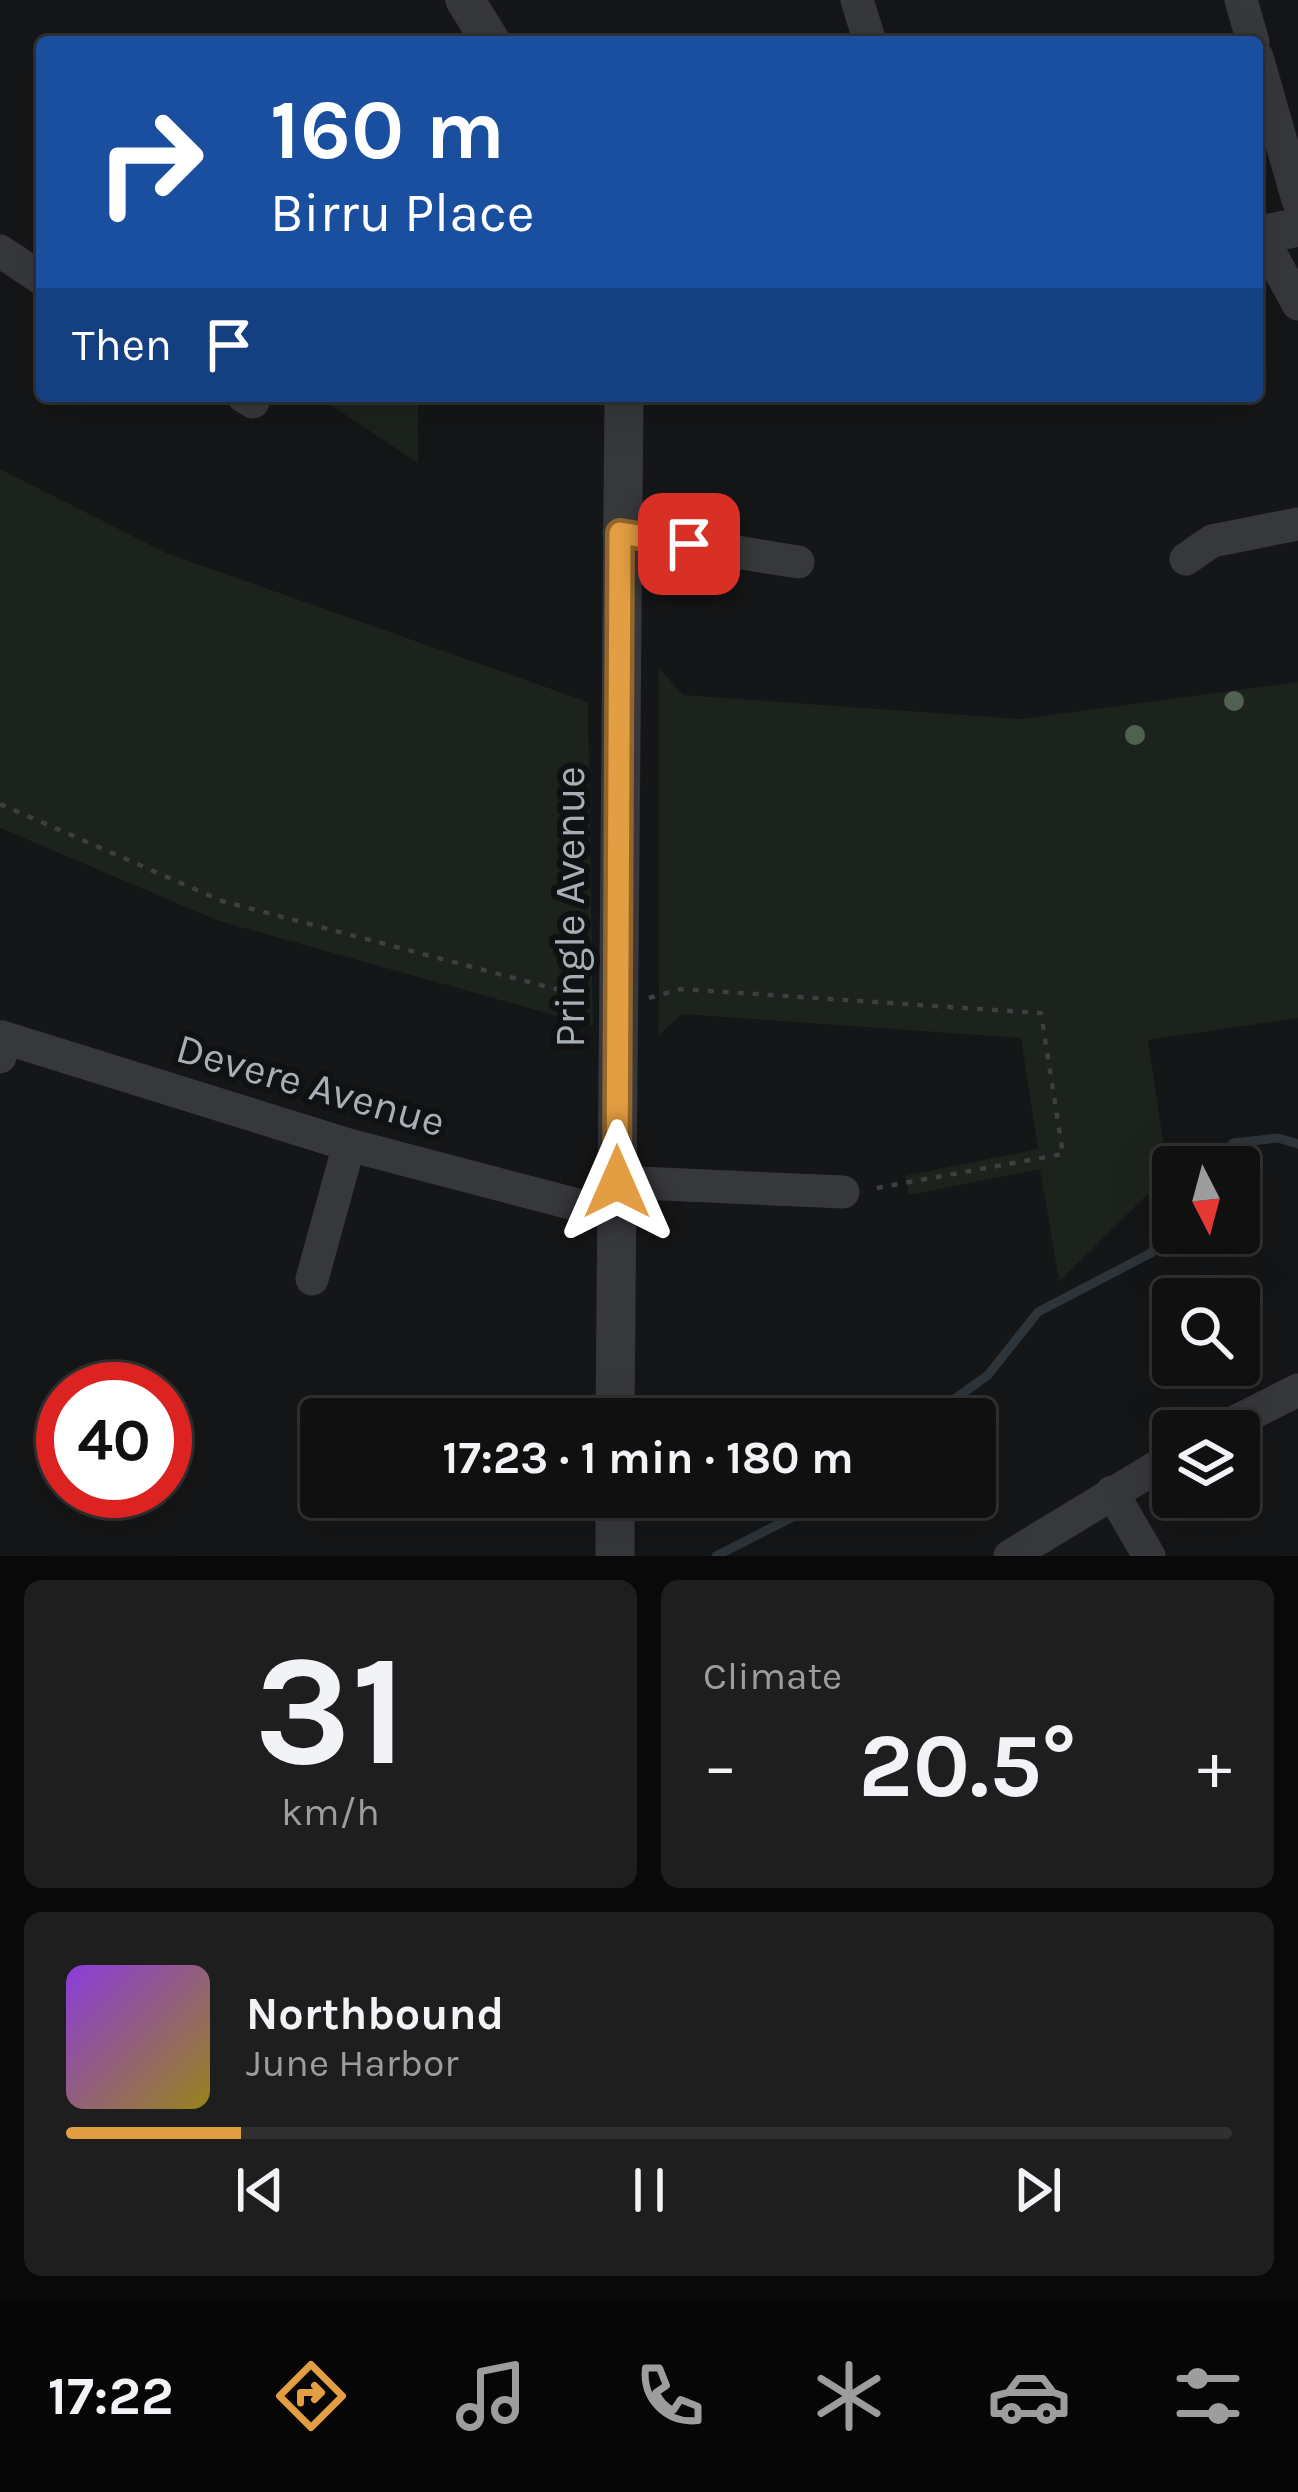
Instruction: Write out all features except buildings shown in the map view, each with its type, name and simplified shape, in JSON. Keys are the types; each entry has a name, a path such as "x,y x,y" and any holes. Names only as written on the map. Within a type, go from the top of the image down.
{"street":[{"path":"465,0 487,36"},
{"path":"857,0 867,36"},
{"path":"1241,0 1251,36"},
{"path":"1263,78 1298,200"},
{"path":"1272,233 1298,304"},
{"path":"0,250 36,275"},
{"name":"Pringle Avenue","path":"615,1398 624,402"},
{"path":"1186,560 1212,541 1298,524"},
{"path":"620,533 798,562"},
{"name":"Devere Avenue","path":"0,1057 2,1037 349,1145 616,1198 843,1192"},
{"path":"312,1279 349,1145"},
{"path":"1258,1410 1298,1390"},
{"path":"1010,1556 1152,1468"},
{"path":"1112,1492 1149,1556"},
{"path":"615,1518 615,1556"}],"path":[{"path":"0,804 222,902 616,1005 681,989 1041,1013 1064,1154 912,1185 843,1192"}],"shaded area":[{"path":"326,402 418,402 418,463"},
{"path":"0,469 166,553 588,702 593,1026 219,921 0,828"},
{"path":"659,668 683,695 1020,719 1298,682 1298,1018 1148,1040 1164,1146 1152,1146 1152,1190 1059,1282 1040,1169 909,1195 905,1176 1038,1149 1021,1038 682,1014 659,1035"}],"waterway":[{"path":"1231,1146 1278,1138 1298,1144"},
{"path":"956,1398 988,1375 1038,1312 1152,1252"},
{"path":"716,1556 791,1518"}],"route":[{"path":"617,1182 620,533 689,544"}]}
